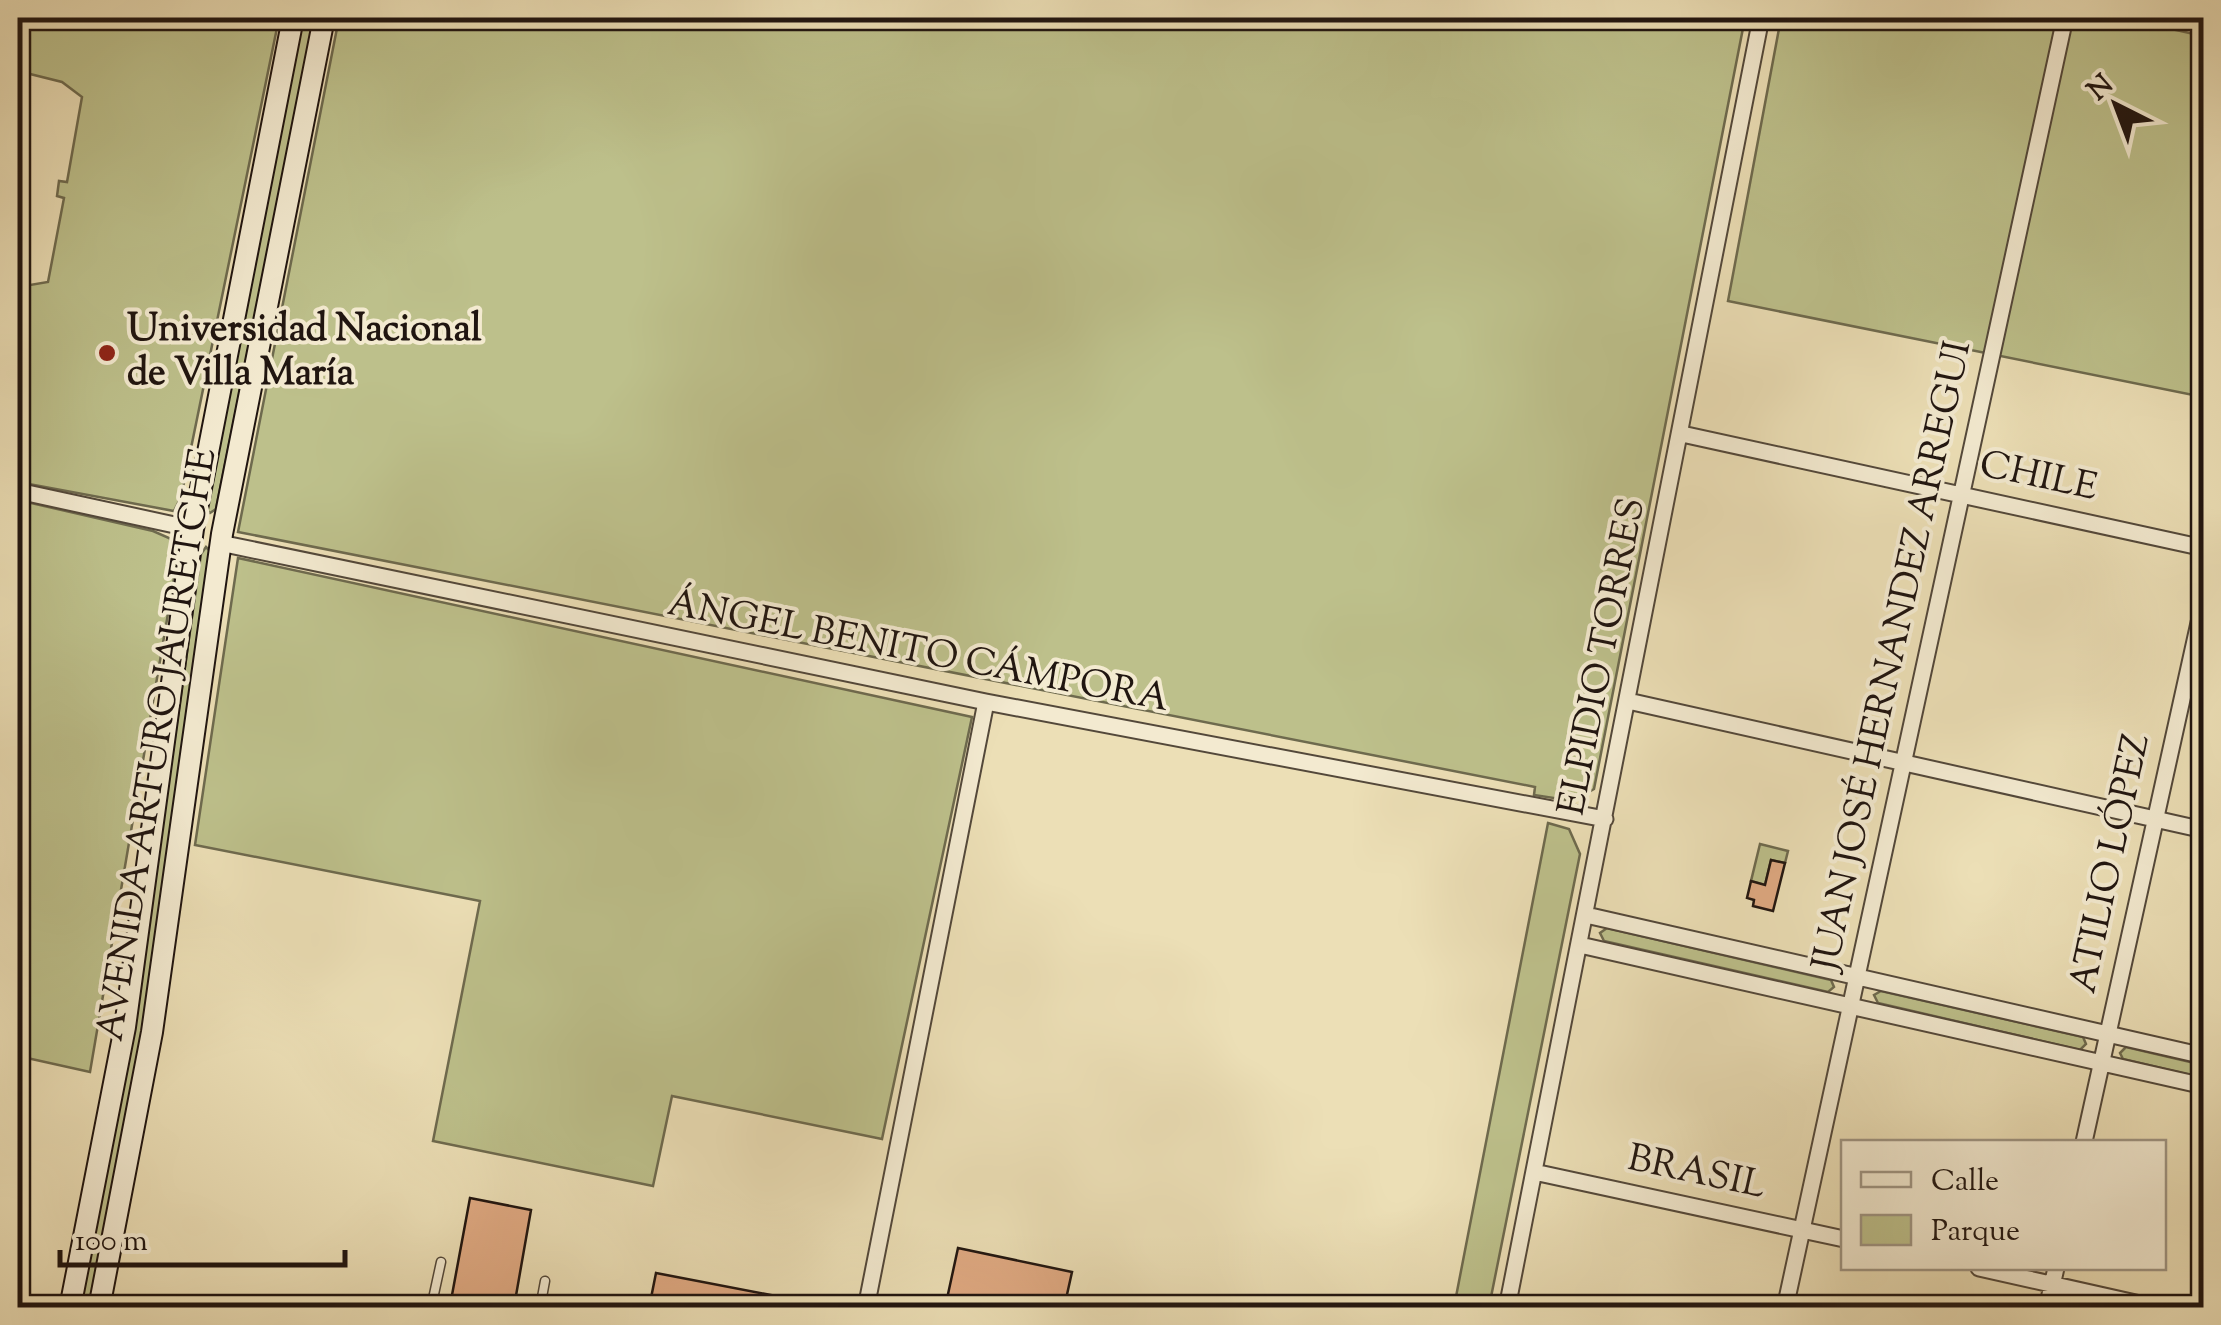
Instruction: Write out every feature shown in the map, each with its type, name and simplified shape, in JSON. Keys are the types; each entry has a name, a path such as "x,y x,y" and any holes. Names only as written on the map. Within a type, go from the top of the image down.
{"main road":[{"name":"AVENIDA ARTURO JAURETCHE","path":"70,1308 124,1028 193,529 292,18"},
{"name":"AVENIDA ARTURO JAURETCHE","path":"99,1308 152,1032 221,538 324,18"},
{"path":"193,529 221,538"}],"street":[{"name":"ELPIDIO TORRES","path":"1507,1308 1761,18"},
{"name":"JUAN JOSÉ HERNANDEZ ARREGUI","path":"1785,1308 2066,18"},
{"name":"CHILE","path":"1682,434 2204,548"},
{"path":"18,491 193,529"},
{"name":"ÁNGEL BENITO CÁMPORA","path":"221,538 986,702 1605,819"},
{"name":"ATILIO LÓPEZ","path":"2084,1140 2204,600"},
{"path":"1628,701 2204,830"},
{"path":"866,1308 986,702"},
{"path":"1586,915 2204,1056"},
{"path":"1580,944 2204,1086"},
{"name":"BRASIL","path":"1534,1172 1841,1238"},
{"path":"2000,1270 2054,1275 2158,1308"},
{"path":"2047,1308 2054,1275"}],"lane":[{"path":"431,1308 441,1262"},
{"path":"540,1308 545,1280"}],"path":[{"path":"2157,18 2204,28"}],"green space":[{"name":"Universidad Nacional de Villa María","path":"18,18 279,18 181,497 174,511 18,482 18,287 48,282 64,198 57,196 59,181 67,182 82,97 62,82 18,71"},
{"path":"303,18 315,18 216,509 210,513 203,507"},
{"path":"339,18 1745,18 1594,789 1573,801 1534,795 1535,787 238,532"},
{"path":"1781,18 2122,18 2203,36 2203,397 1728,301"},
{"path":"18,500 153,531 169,538 179,549 90,1072 18,1056"},
{"path":"206,547 210,551 144,1030 89,1307 79,1308 133,1031 201,554"},
{"path":"238,558 972,717 882,1139 672,1096 653,1186 433,1141 480,901 195,845"},
{"path":"1548,823 1569,829 1580,854 1489,1307 1454,1307"},
{"path":"1760,844 1788,851 1785,863 1771,860 1765,885 1751,881"},
{"path":"1607,928 1831,980 1834,987 1828,992 1604,941 1600,933"},
{"path":"2203,981 2204,1048 2191,1045"},
{"path":"1881,991 2083,1037 2086,1044 2080,1050 1878,1003 1874,995"},
{"path":"2126,1047 2203,1065 2203,1078 2123,1059 2120,1053"}],"building":[{"path":"1771,860 1785,863 1773,911 1753,906 1754,900 1747,898 1751,881 1765,885"},
{"path":"470,1198 531,1210 514,1307 452,1295"},
{"path":"958,1248 1072,1272 1064,1308 945,1308"},
{"path":"656,1273 797,1300 796,1308 649,1308"}],"place":[{"name":"Universidad Nacional de Villa María","path":"107,353"}]}
